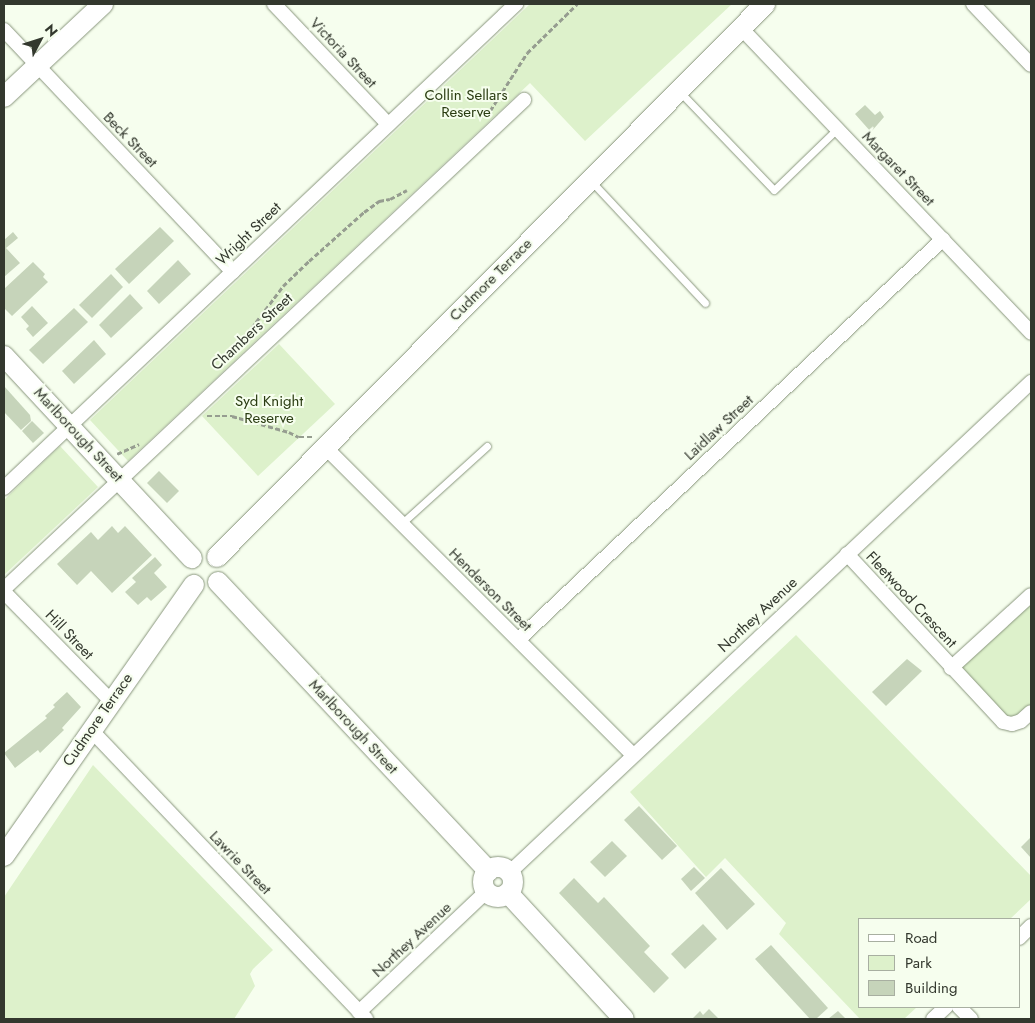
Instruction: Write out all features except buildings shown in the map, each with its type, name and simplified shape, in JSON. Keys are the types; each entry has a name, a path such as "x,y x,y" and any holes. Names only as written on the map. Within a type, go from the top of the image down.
{"street":[{"path":"4,97 103,4"},
{"name":"Victoria Street","path":"274,4 388,124"},
{"name":"Wright Street","path":"4,488 516,4"},
{"name":"Cudmore Terrace","path":"217,557 765,4"},
{"path":"973,4 1031,65"},
{"name":"Margaret Street","path":"741,28 1031,333"},
{"name":"Beck Street","path":"4,30 233,272"},
{"name":"Chambers Street","path":"4,590 524,100"},
{"name":"Laidlaw Street","path":"518,640 943,239"},
{"name":"Marlborough Street","path":"4,356 192,558"},
{"name":"Northey Avenue","path":"509,873 1031,382"},
{"name":"Henderson Street","path":"325,447 633,755"},
{"path":"199,553 206,553 217,557 222,567 222,573 218,582 207,588 194,585 188,576 187,569 192,558 199,553"},
{"name":"Fleetwood Crescent","path":"847,554 1003,722 1012,724 1021,721 1031,712"},
{"name":"Marlborough Street","path":"218,582 488,871"},
{"name":"Cudmore Terrace","path":"4,856 194,585"},
{"name":"Hill Street","path":"4,590 112,702"},
{"name":"Fleetwood Crescent","path":"951,668 1031,594"},
{"name":"Lawrie Street","path":"91,730 363,1016"},
{"path":"500,868 509,873 512,885 508,893 499,897 493,897 486,892 483,880 488,871 500,868"},
{"name":"Northey Avenue","path":"363,1016 486,892"},
{"path":"508,893 624,1019"},
{"path":"1020,937 1031,926"},
{"path":"933,1019 945,1008"},
{"path":"960,1008 971,1019"}],"lane":[{"path":"680,91 774,190 837,129"},
{"path":"590,180 705,303"},
{"path":"401,524 487,446"}],"path":[{"path":"484,120 527,53 577,4"},
{"path":"226,363 283,286 309,261 379,201 396,197 410,188"},
{"path":"195,408 202,416 232,416 289,432 299,437 315,437 325,447"},
{"path":"112,448 118,454 143,442"}],"green space":[{"name":"Collin Sellars Reserve","path":"530,4 732,4 585,141 530,83 128,461 90,420"},
{"name":"Syd Knight Reserve","path":"279,344 335,404 258,476 202,416"},
{"path":"60,446 98,487 4,575 4,500"},
{"path":"1031,600 1031,707 1020,717 1006,717 956,667"},
{"path":"796,635 1031,876 1031,899 1011,918 858,918 858,1008 916,1008 904,1019 860,1019 779,934 786,923 725,858 706,877 630,792"},
{"path":"93,765 273,950 250,974 255,986 234,1019 4,1019 4,897"}]}
